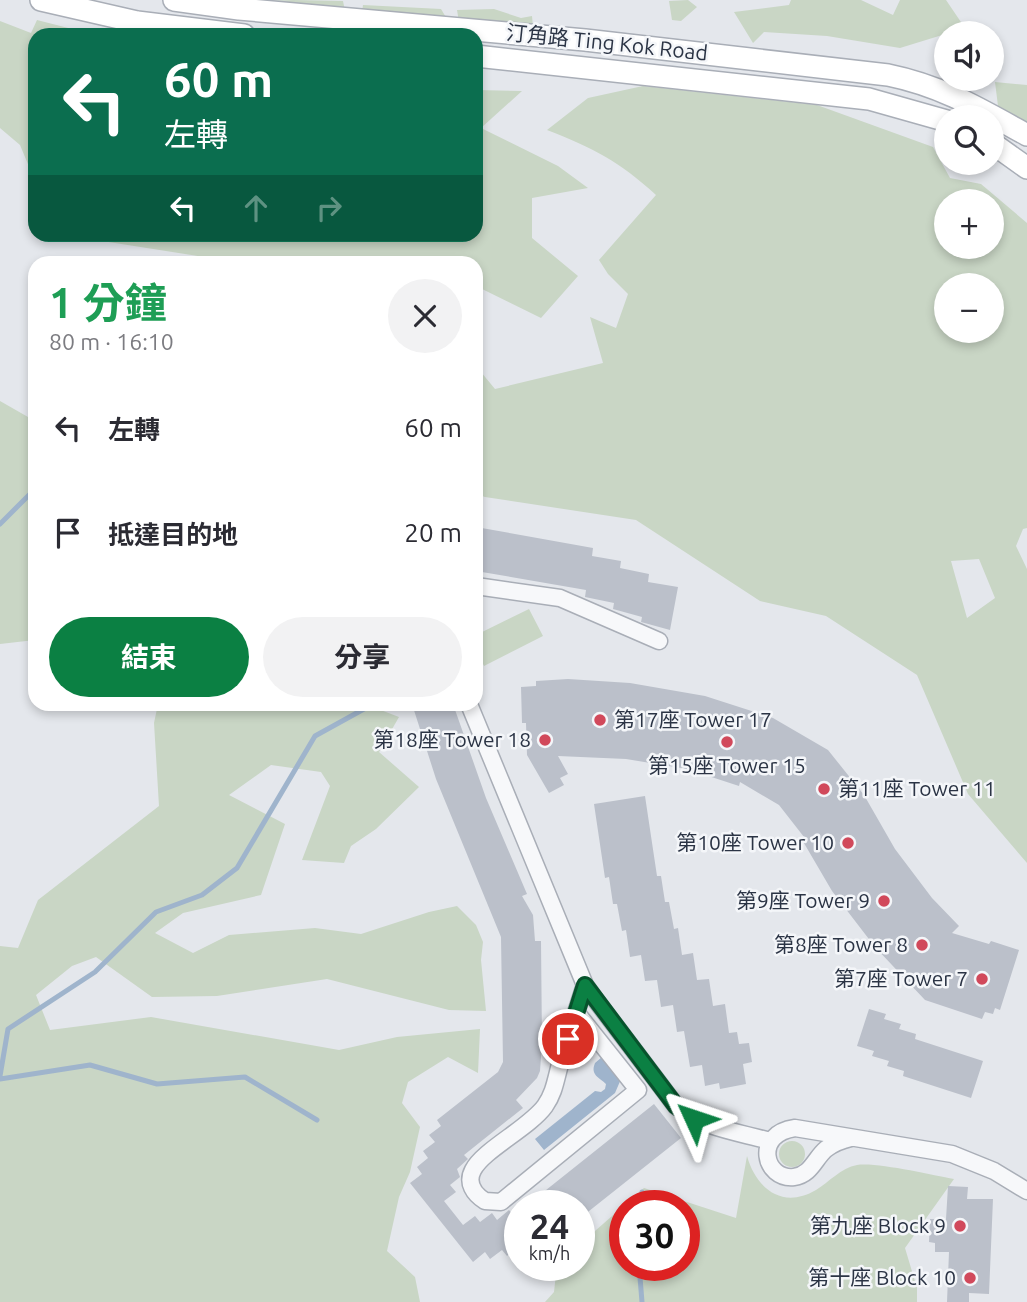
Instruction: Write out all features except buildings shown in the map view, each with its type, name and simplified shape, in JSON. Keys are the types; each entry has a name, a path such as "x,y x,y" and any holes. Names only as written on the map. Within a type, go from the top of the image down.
{"main road":[{"path":"41,0 137,22 186,28"},
{"name":"汀角路 Ting Kok Road","path":"174,0 239,9 450,28"},
{"name":"汀角路 Ting Kok Road","path":"483,31 888,75 939,88 1027,135"},
{"name":"汀角路 Ting Kok Road","path":"483,57 869,99 934,117"},
{"path":"1004,152 1027,168"}],"street":[{"path":"483,587 560,598 659,641"},
{"path":"472,711 585,985 676,1106 703,1124 770,1141"},
{"path":"576,1012 638,1090 501,1202 485,1201 473,1191 471,1183 474,1168 544,1107 557,1080 559,1066 576,1012 585,985"},
{"path":"851,1138 833,1144 808,1171 794,1177 780,1174 770,1163 770,1141 778,1132 795,1128 952,1154 994,1171 1027,1191"}],"green space":[{"path":"688,0 697,7 681,21 672,20 669,1"},
{"path":"791,0 861,0 893,15 900,0 946,0 960,21 934,21 934,38 900,48 827,36 764,32 753,43 734,12 789,5"},
{"path":"258,1 343,1 348,26"},
{"path":"363,5 441,9 447,19 362,12"},
{"path":"494,9 521,18 532,16 533,27 459,22 457,10"},
{"path":"37,20 68,28 33,28"},
{"path":"0,21 28,32 28,164 20,145 0,128"},
{"path":"1004,83 1027,85 1027,124 1004,110 1004,105 998,105 996,91 1004,91"},
{"path":"643,86 817,105 933,147 934,175 948,175 950,178 981,184 987,189 934,189 934,259 1004,259 1004,204 1027,223 1027,528 1023,529 1016,546 1027,569 1027,863 968,794 917,675 826,616 760,601 636,520 483,496 483,374 495,389 603,363 590,317 616,328 628,294 608,274 599,260 656,195 605,156 547,130 588,98","holes":["979,559 995,598 967,618 951,561"]},
{"path":"483,90 522,91 483,126"},
{"path":"483,129 558,166 588,188 532,198 532,238 578,276 541,318 483,289 483,256 198,256 109,242 483,242"},
{"path":"0,401 28,417 28,641 0,644"},
{"path":"529,609 543,636 484,666 483,632"},
{"path":"157,711 383,711 399,717 379,752 419,787 376,829 351,846 344,863 302,860 330,786 321,772 271,765 229,795 285,824 261,895 183,913 155,933 193,953 229,935 315,928 361,934 457,906 476,925 483,942 481,960 486,1011 449,1010 327,979 217,996 152,997 96,957 72,966 36,995 50,1030 151,1017 339,1050 397,1037 480,1029 478,1073 448,1057 408,1082 402,1103 420,1127 410,1172 399,1197 387,1251 415,1277 420,1302 0,1302 0,946 18,948 38,900 159,806 154,723"},
{"path":"792,1141 801,1145 805,1154 801,1163 792,1167 783,1163 779,1154 783,1145"},
{"path":"747,1156 757,1178 764,1186 772,1192 792,1198 816,1190 846,1169 857,1165 890,1167 954,1179 905,1248 917,1288 917,1302 545,1302 554,1292 555,1281 595,1281 595,1231 609,1219 609,1281 700,1281 700,1206 736,1218"}],"water":[{"path":"602,1057 621,1079 615,1093 544,1150 535,1139 595,1091 601,1092 605,1089 606,1084 594,1070 595,1063"}],"waterway":[{"path":"0,524 28,496"},
{"path":"0,1076 8,1029 95,972 156,912 202,895 237,868 315,736 360,711"},
{"path":"0,1079 90,1065 157,1084 245,1077 317,1120"},
{"path":"640,1281 642,1302"}],"place":[{"name":"第17座 Tower 17","path":"600,720"},
{"name":"第18座 Tower 18","path":"545,740"},
{"name":"第15座 Tower 15","path":"727,742"},
{"name":"第11座 Tower 11","path":"824,789"},
{"name":"第10座 Tower 10","path":"848,843"},
{"name":"第9座 Tower 9","path":"884,901"},
{"name":"第8座 Tower 8","path":"922,945"},
{"name":"第7座 Tower 7","path":"982,979"},
{"name":"第九座 Block 9","path":"960,1226"},
{"name":"第十座 Block 10","path":"970,1278"}],"route":[{"path":"568,1039 585,985 676,1106 694,1119"}]}
